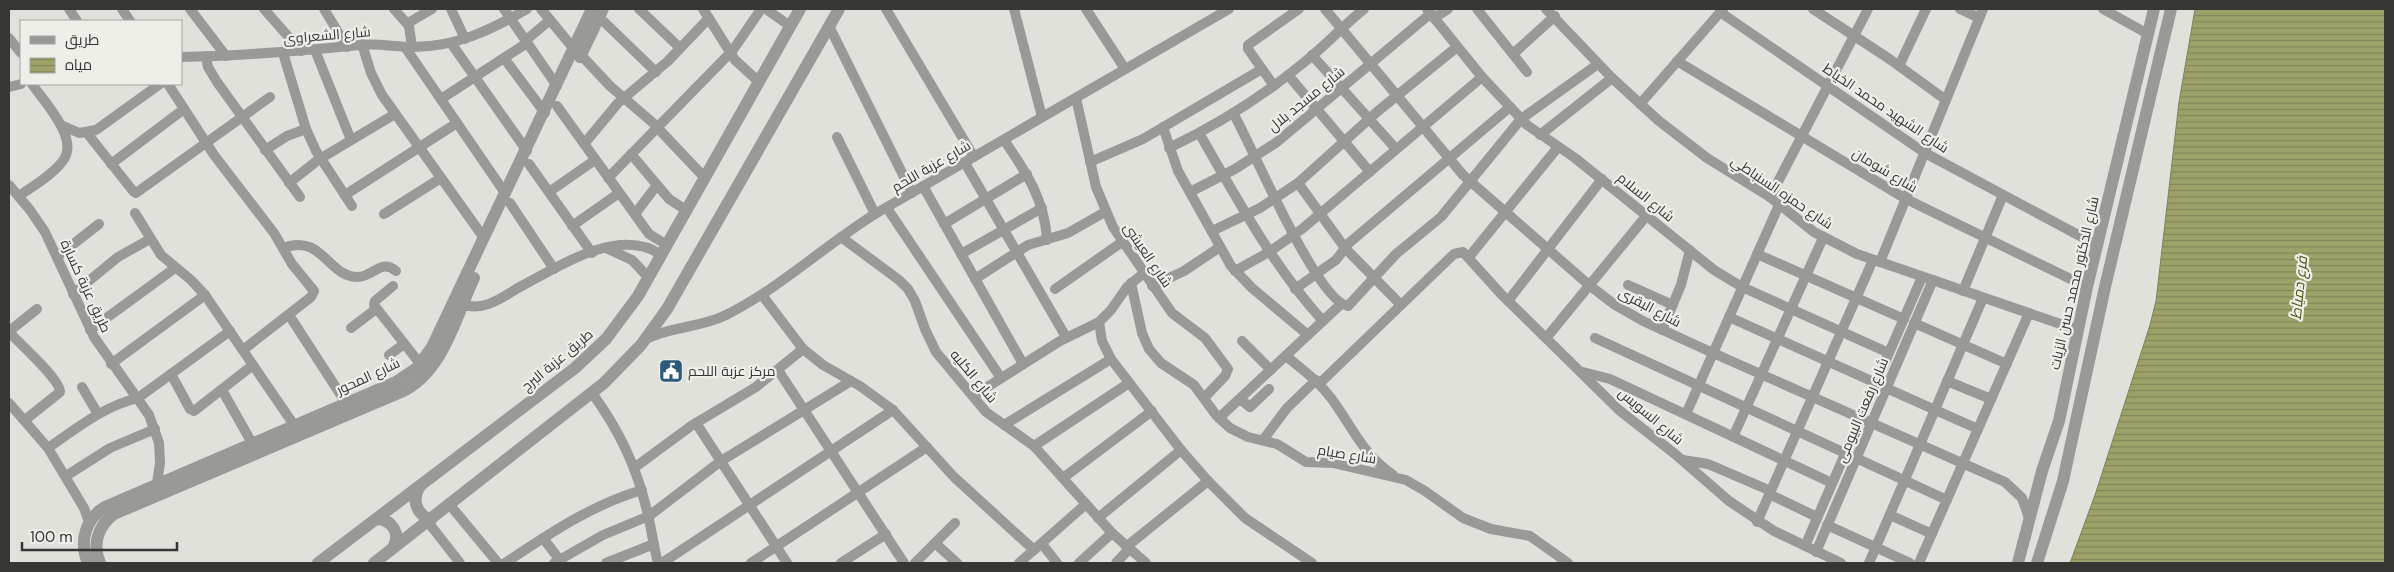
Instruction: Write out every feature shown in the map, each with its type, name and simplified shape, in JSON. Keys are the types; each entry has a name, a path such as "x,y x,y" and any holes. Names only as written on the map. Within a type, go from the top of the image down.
{"street":[{"path":"122,9 129,20"},
{"path":"190,9 226,56"},
{"path":"264,9 301,51"},
{"path":"324,9 347,46"},
{"path":"394,9 408,23 412,36 408,47 554,269"},
{"path":"408,23 432,9"},
{"path":"451,9 466,39"},
{"path":"504,9 509,19 557,86"},
{"name":"شارع الشعراوى","path":"182,57 283,53 362,44 408,47 451,43 466,39 527,9"},
{"path":"541,9 577,52 657,128 705,178"},
{"path":"639,9 680,48"},
{"path":"608,178 730,53 761,9"},
{"path":"766,9 790,26"},
{"name":"طريق عزبة البرج","path":"318,563 584,361 620,322 664,250 800,9"},
{"path":"385,558 592,392 620,368 646,339 677,293 839,9"},
{"path":"886,9 974,157"},
{"path":"1014,9 1042,118"},
{"path":"1086,9 1125,69"},
{"name":"شارع عزبة اللحم","path":"646,339 667,330 706,324 762,294 875,214 1125,69 1216,12 1229,9"},
{"path":"1274,86 1248,49 1248,43 1300,9"},
{"name":"شارع البقرى","path":"1325,9 1470,182 1589,285 1622,309 1662,330 2013,487 2026,506 2029,524"},
{"path":"1169,148 1233,113 1274,86 1364,9"},
{"name":"شارع مسجد بلال","path":"1190,192 1256,156 1342,88 1430,14 1448,9"},
{"path":"1477,9 1527,72"},
{"name":"شارع حمزه السنباطي","path":"1546,9 1555,16 1598,64 1640,104 1695,149 1770,197 1823,238 1877,261 2078,330"},
{"path":"1813,9 1854,35 1946,100"},
{"path":"1770,197 1868,9"},
{"path":"1899,66 1926,9"},
{"path":"1757,522 1856,298 1877,261 1906,199 1981,13 1960,9"},
{"path":"2103,9 2148,34"},
{"name":"شارع الدكتور محمد حسن الزيات","path":"2018,563 2045,461 2059,421 2087,287 2154,9"},
{"path":"2037,563 2058,499 2067,463 2104,287 2171,9"},
{"path":"1640,104 1721,10"},
{"name":"شارع الشهيد محمد الخياط","path":"1721,10 1924,153 2097,245"},
{"path":"598,11 656,72"},
{"name":"شارع المحور","path":"89,522 105,506 346,404 409,388 430,371 442,352 544,112 598,11"},
{"path":"584,144 624,98 656,72 680,48 706,13 730,53 743,69 760,82"},
{"name":"شارع السلام","path":"1430,14 1456,47 1521,119 1602,180 1719,273 1742,286 1889,353"},
{"path":"1513,54 1555,16"},
{"path":"441,99 504,58 526,42 550,20"},
{"path":"829,26 912,194"},
{"path":"9,38 20,52"},
{"path":"451,43 527,150"},
{"path":"362,44 373,79 395,114 484,238"},
{"path":"1212,231 1275,199 1298,183 1369,119 1456,47"},
{"path":"316,50 351,140"},
{"name":"شارع المحور","path":"100,563 96,551 98,535 106,521 114,514 371,399 401,380 421,364 432,347 484,238 529,164 557,106 577,52"},
{"path":"283,53 306,129 321,158 352,206"},
{"path":"1312,55 1396,149"},
{"path":"206,56 213,77 300,197"},
{"path":"504,58 544,112"},
{"name":"شارع شومان","path":"1677,61 1906,199 2087,287"},
{"path":"1233,113 1256,156 1293,235 1317,274 1341,304 1350,306 1401,250 1437,222 1521,119 1598,64"},
{"path":"1090,162 1127,146 1163,127 1262,69"},
{"path":"1288,75 1370,172"},
{"path":"1235,271 1269,252 1320,214 1482,77"},
{"path":"1540,135 1612,78"},
{"path":"19,196 56,168 66,156 68,140 60,124 33,85"},
{"path":"60,124 70,131 87,133 100,128 159,85"},
{"path":"169,85 206,143 314,291 312,296 243,350"},
{"path":"87,133 136,193 270,97"},
{"name":"شارع العيشى","path":"1076,98 1096,187 1105,212 1122,242 1172,313 1202,335 1226,367 1227,374 1205,397"},
{"path":"557,106 651,237 664,250"},
{"path":"1295,290 1336,260 1345,248 1510,107"},
{"path":"111,164 184,109"},
{"path":"289,182 321,158 395,114"},
{"path":"345,195 457,123"},
{"path":"1163,127 1169,148 1190,192 1235,271 1252,288 1308,335"},
{"path":"265,150 287,136 306,129"},
{"path":"1199,133 1269,252 1295,290 1323,321"},
{"path":"837,137 875,214"},
{"path":"1004,140 1028,174 1042,208 1047,240"},
{"path":"1263,440 1287,408 1318,382 1456,253 1463,252 1469,257 1558,147"},
{"path":"631,154 672,202 686,210"},
{"path":"549,192 595,160"},
{"path":"964,163 1066,337"},
{"path":"529,164 592,253"},
{"path":"944,224 1028,174"},
{"path":"384,214 441,178"},
{"path":"1508,301 1602,180"},
{"path":"1298,183 1345,248 1401,305"},
{"name":"طريق عزبة كسارة","path":"9,185 40,225 58,256 90,330 111,364 138,398 155,429 160,453 157,483"},
{"path":"635,214 657,185"},
{"path":"923,186 1022,364"},
{"path":"572,226 619,192"},
{"path":"1963,291 2003,195"},
{"path":"1686,414 1779,205"},
{"path":"887,208 1001,378"},
{"path":"961,254 1042,208"},
{"path":"136,212 160,255 191,280 205,295 294,425"},
{"path":"975,279 1033,243 1072,231 1105,212"},
{"path":"1546,338 1646,215"},
{"path":"58,256 99,224"},
{"name":"شارع الكليه","path":"841,237 904,284 915,301 925,330 936,352 986,412 1034,446 1112,533 1146,563"},
{"path":"1734,437 1823,238"},
{"path":"73,294 118,257 150,239"},
{"path":"1055,288 1122,242"},
{"path":"461,304 475,307 488,305 554,269 592,253 620,244 635,244 664,250"},
{"path":"283,248 299,245 312,247 342,271 353,276 365,276 382,266 390,267 396,271"},
{"path":"1152,286 1191,266 1220,246"},
{"path":"606,248 628,257 648,277"},
{"path":"1662,330 1683,279 1690,250"},
{"path":"1757,254 1904,319"},
{"name":"شارع السويس","path":"1469,257 1490,283 1623,413 1682,460 1729,502 1757,522 1841,563"},
{"path":"90,330 175,268"},
{"path":"973,396 1066,337 1099,322 1111,310 1131,282 1144,273"},
{"name":"شارع رفعت البيومى","path":"1805,546 1922,277"},
{"name":"شارع رفعت البيومى","path":"1816,552 1933,280"},
{"name":"شارع صيام","path":"1131,282 1142,332 1149,349 1161,363 1190,381 1205,397 1219,418 1239,433 1281,446 1306,462 1333,463 1396,477 1421,488 1450,510 1470,521 1491,529 1530,536 1565,562"},
{"path":"1628,285 1673,305"},
{"path":"393,286 374,301 374,304 376,309 421,364"},
{"path":"762,294 803,350 823,365 851,380 893,410 954,477 1057,563"},
{"path":"111,364 205,295"},
{"path":"1869,563 1983,298"},
{"path":"1219,418 1341,304"},
{"path":"25,420 60,392 58,385 40,363 10,333 11,330 37,309"},
{"path":"351,328 376,309"},
{"path":"1919,563 2029,313"},
{"path":"288,315 346,404"},
{"path":"1729,317 1876,383"},
{"path":"1099,322 1102,341 1111,359 1208,481 1245,518 1312,563"},
{"path":"1914,323 2006,364"},
{"path":"48,448 98,414 138,398 230,331"},
{"path":"1595,338 1845,453"},
{"path":"1242,341 1271,370"},
{"path":"389,355 404,344"},
{"path":"634,468 696,423 738,399 803,350"},
{"path":"1286,356 1318,382 1336,405 1360,444 1376,462 1396,477"},
{"path":"1004,425 1111,359"},
{"path":"171,374 192,411 253,365"},
{"path":"778,370 904,563"},
{"path":"1583,372 1605,377 1832,483"},
{"path":"543,538 558,562 603,535 649,516 721,461 851,380"},
{"path":"1947,381 1991,399"},
{"path":"1034,446 1129,382"},
{"path":"82,387 98,414"},
{"path":"1886,388 1978,429"},
{"path":"1240,399 1250,407 1269,389"},
{"path":"222,390 252,443"},
{"path":"592,392 615,429 634,468 649,516 658,563"},
{"path":"9,403 48,448 87,512 89,522 83,545 88,563"},
{"path":"662,563 893,410"},
{"path":"1063,478 1152,412"},
{"path":"696,423 787,563"},
{"path":"66,476 110,448 155,429"},
{"path":"751,563 927,447"},
{"path":"1098,518 1182,450"},
{"path":"1856,458 1947,500"},
{"path":"1682,460 1708,464 1817,517"},
{"path":"2045,461 2056,467 2067,463"},
{"path":"1116,563 1128,548 1208,481"},
{"path":"420,486 415,497 416,506 423,516 430,521 460,563"},
{"path":"505,563 594,508 642,490"},
{"path":"2036,494 2048,492 2058,499"},
{"path":"1019,563 1086,504"},
{"path":"450,505 498,563"},
{"path":"1890,515 1932,534"},
{"path":"377,519 388,522 394,528 397,540 385,558"},
{"path":"915,563 955,522"},
{"path":"1827,525 1910,563"},
{"path":"1079,563 1112,533"},
{"path":"841,563 886,534"},
{"path":"935,543 957,563"},
{"path":"606,563 623,559 654,544"}],"water":[{"name":"فرع دمياط","path":"2195,9 2385,9 2385,563 2070,563 2095,495 2156,301 2179,102"}],"place":[{"name":"مركز عزبة اللحم","path":"671,371"}]}
